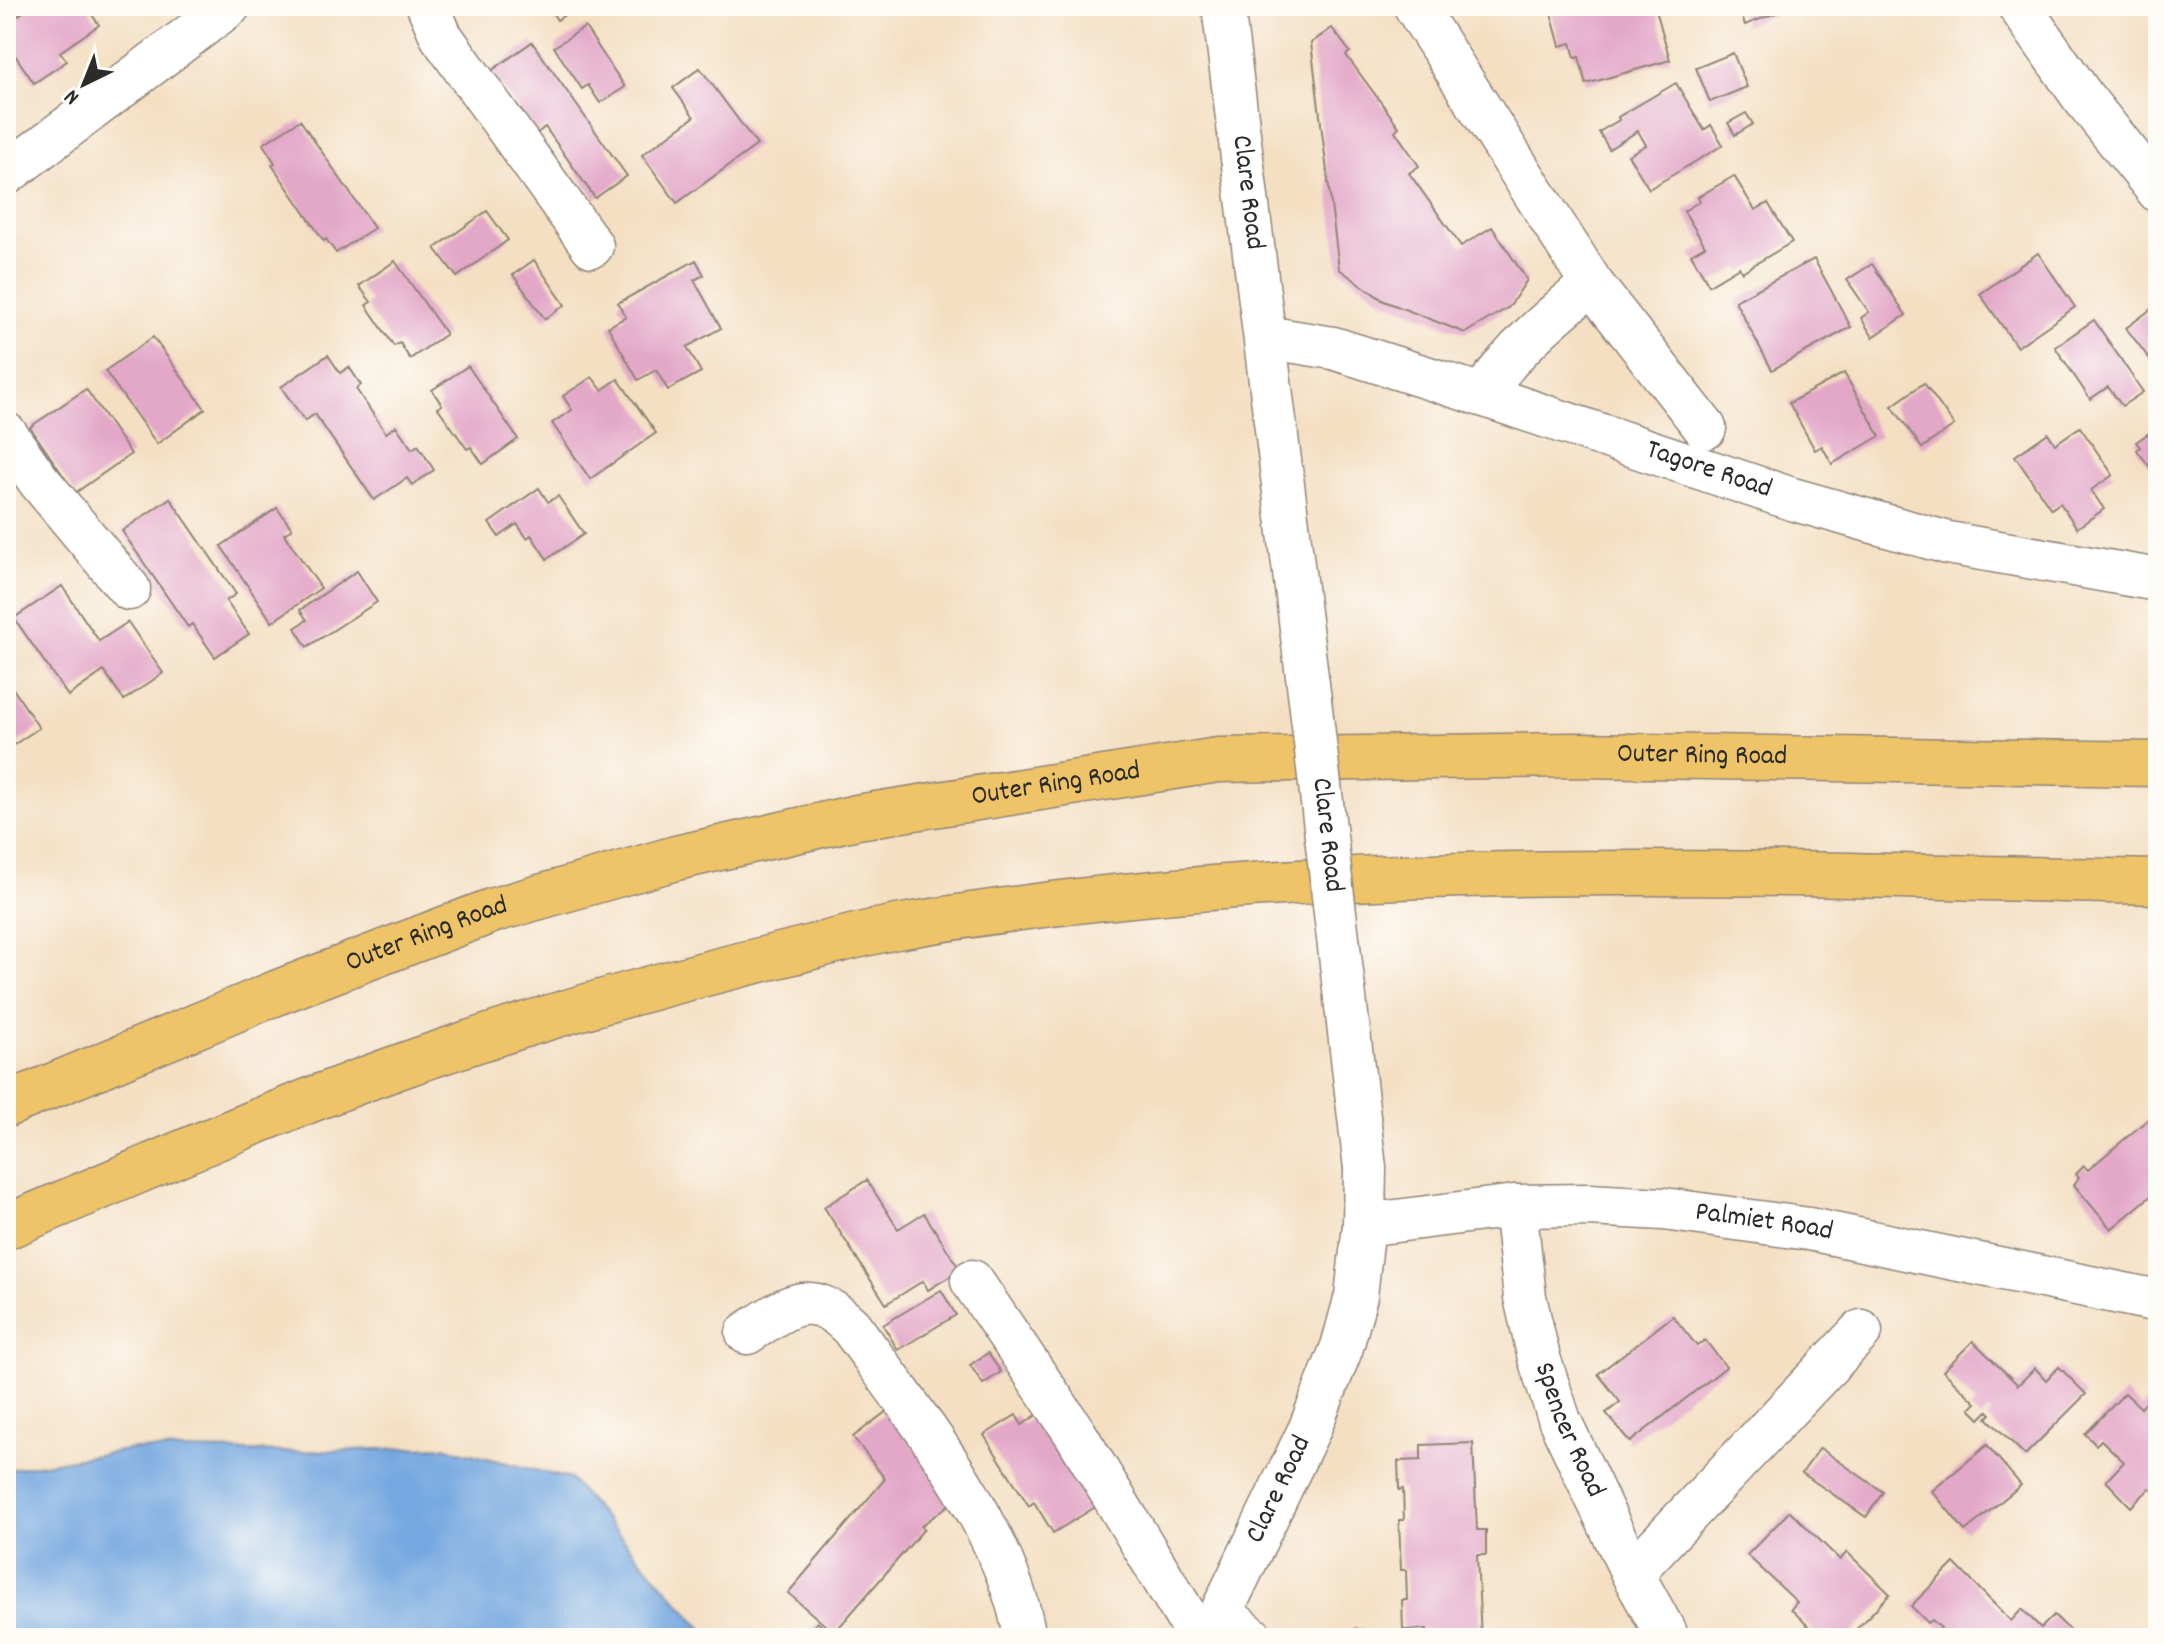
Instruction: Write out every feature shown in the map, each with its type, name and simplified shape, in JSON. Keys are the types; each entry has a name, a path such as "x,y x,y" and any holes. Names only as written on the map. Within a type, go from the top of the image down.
{"highway":[{"name":"Outer Ring Road","path":"6,1105 281,991 494,910 676,858 857,817 1218,760 1576,755 2158,764"},
{"path":"6,1227 295,1107 424,1058 553,1015 664,983 892,928 1078,900 1229,885 1479,876 1744,873 2158,882"}],"street":[{"path":"6,174 229,6"},
{"path":"428,6 441,36 592,246"},
{"name":"Clare Road","path":"1220,1632 1310,1428 1342,1347 1356,1296 1364,1225 1365,1168 1223,6"},
{"path":"1415,6 1592,284 1705,428"},
{"path":"2019,6 2082,96 2158,191"},
{"path":"1482,395 1498,370 1539,327 1592,284"},
{"name":"Tagore Road","path":"1265,337 1333,348 1792,499 1948,543 2158,580"},
{"path":"6,434 39,481 129,589"},
{"name":"Palmiet Road","path":"1364,1225 1515,1206 1588,1205 1664,1209 1809,1229 2158,1301"},
{"name":"Spencer Road","path":"1515,1206 1518,1253 1539,1358 1560,1421 1632,1573 1668,1638"},
{"path":"972,1281 1075,1433 1220,1632"},
{"path":"747,1333 797,1305 818,1302 835,1311 851,1327 955,1476 990,1537 1008,1578 1025,1638"},
{"path":"1632,1573 1861,1331"}],"water":[{"path":"444,1447 570,1479 705,1632 705,1638 6,1638 6,1470 133,1449 289,1452"}],"building":[{"path":"32,6 86,6 99,25 60,52 67,61 34,83 6,42 6,24"},
{"path":"548,6 578,6 557,20"},
{"path":"1549,6 1655,6 1670,60 1586,84 1579,57 1575,58 1571,43 1560,46"},
{"path":"1738,6 1794,6 1745,25"},
{"path":"585,27 625,87 600,103 588,85 582,89 554,47"},
{"path":"1332,28 1350,52 1346,55 1399,127 1395,131 1419,166 1409,173 1461,246 1492,227 1527,280 1509,307 1465,333 1384,301 1339,269 1311,43"},
{"path":"532,42 627,176 595,198 545,127 536,134 491,71"},
{"path":"1733,53 1747,87 1710,102 1696,68"},
{"path":"700,68 757,145 677,203 642,155 694,117 673,88"},
{"path":"1676,83 1704,130 1711,125 1723,145 1649,189 1628,155 1646,145 1638,131 1609,149 1599,132 1619,120 1618,117"},
{"path":"1746,113 1753,124 1735,135 1728,123"},
{"path":"300,120 374,228 336,253 326,239 324,241 272,165 275,163 263,144"},
{"path":"1734,176 1755,210 1768,203 1792,242 1742,272 1739,267 1709,285 1691,254 1705,246 1684,211 1700,201 1698,197"},
{"path":"487,211 508,240 457,277 435,248"},
{"path":"2038,253 2075,307 2017,347 1980,294"},
{"path":"1814,259 1851,327 1772,370 1735,301"},
{"path":"534,260 565,305 545,319 513,275"},
{"path":"696,260 704,275 694,280 721,328 687,347 701,372 668,390 656,370 638,380 608,327 626,317 618,303"},
{"path":"395,261 446,334 410,359 400,343 394,346 366,305 371,302 359,286"},
{"path":"1872,264 1906,315 1873,337 1861,318 1869,312 1847,280"},
{"path":"2158,304 2158,370 2126,328"},
{"path":"2094,320 2143,392 2122,406 2108,387 2090,399 2055,347"},
{"path":"153,337 205,409 157,444 105,371"},
{"path":"328,355 340,373 349,367 361,385 356,389 386,433 396,426 412,449 418,445 434,470 412,485 407,478 374,500 315,414 305,421 281,387"},
{"path":"468,366 518,439 483,464 471,447 467,449 438,408 442,405 432,390"},
{"path":"1844,373 1880,436 1832,464 1822,446 1815,450 1789,403"},
{"path":"592,377 602,390 618,379 656,433 590,479 552,423 572,410 563,396"},
{"path":"1924,383 1954,425 1922,448 1892,406"},
{"path":"86,389 131,454 75,493 30,427"},
{"path":"2080,427 2113,475 2091,490 2104,509 2077,528 2060,503 2051,509 2015,456 2048,433 2055,444"},
{"path":"2155,429 2158,434 2158,478 2137,450 2140,447 2136,442"},
{"path":"539,488 548,502 558,496 584,534 547,559 531,535 527,538 517,524 499,537 489,523"},
{"path":"170,498 236,594 226,601 249,634 215,657 192,624 188,627 122,531"},
{"path":"277,508 292,529 284,534 321,588 272,622 221,546"},
{"path":"357,571 377,602 307,647 295,628 307,620 300,610"},
{"path":"62,586 99,641 128,622 163,673 124,700 104,671 68,696 14,618"},
{"path":"6,678 39,728 6,750"},
{"path":"2158,1111 2158,1190 2111,1229 2074,1185 2079,1177 2076,1174 2084,1166 2088,1170"},
{"path":"867,1180 898,1229 924,1213 960,1270 928,1290 923,1281 886,1304 824,1207"},
{"path":"941,1290 956,1315 898,1350 883,1325"},
{"path":"1673,1316 1697,1346 1705,1340 1726,1367 1630,1442 1606,1413 1620,1402 1598,1374"},
{"path":"1973,1341 2018,1385 2035,1368 2046,1380 2059,1367 2086,1394 2025,1455 1987,1418 1991,1414 1988,1411 1980,1419 1970,1409 1976,1403 1943,1371"},
{"path":"988,1353 1001,1372 983,1384 970,1365"},
{"path":"2125,1393 2141,1408 2152,1397 2158,1403 2158,1495 2150,1488 2131,1507 2106,1481 2124,1462 2101,1440 2096,1445 2085,1434"},
{"path":"1044,1410 1107,1500 1053,1533 1034,1502 1029,1506 984,1435 1016,1415 1022,1425"},
{"path":"887,1411 954,1501 921,1526 924,1529 834,1633 788,1593 885,1479 853,1437"},
{"path":"1473,1443 1477,1530 1486,1530 1486,1555 1477,1555 1481,1638 1427,1638 1427,1629 1403,1630 1402,1600 1407,1600 1406,1570 1401,1570 1399,1520 1404,1520 1398,1461 1421,1460 1421,1445"},
{"path":"1987,1445 2021,1485 1965,1531 1932,1491"},
{"path":"1820,1448 1883,1492 1866,1517 1802,1473"},
{"path":"1790,1511 1840,1560 1847,1552 1890,1594 1848,1638 1820,1638 1791,1609 1797,1602 1747,1555"},
{"path":"1954,1563 2011,1621 2022,1609 2041,1628 2054,1615 2078,1638 1939,1638 1935,1634 1941,1628 1932,1620 1928,1623 1911,1606"},
{"path":"817,1622 835,1638 803,1638"},
{"path":"1356,1628 1362,1629 1372,1638 1347,1638"}]}
